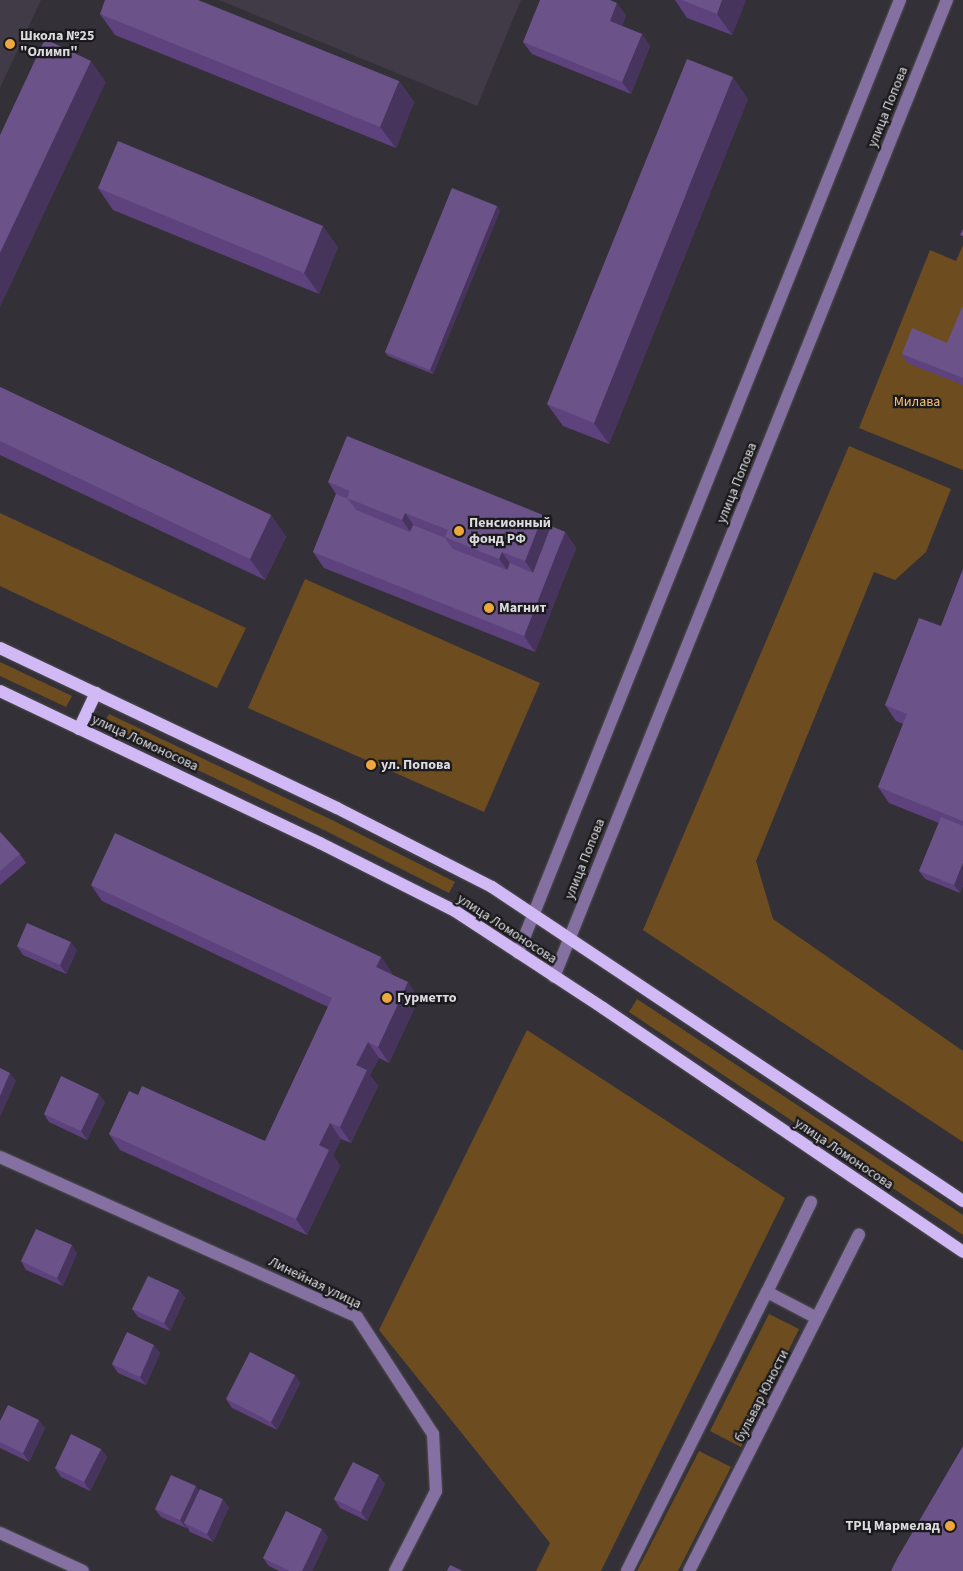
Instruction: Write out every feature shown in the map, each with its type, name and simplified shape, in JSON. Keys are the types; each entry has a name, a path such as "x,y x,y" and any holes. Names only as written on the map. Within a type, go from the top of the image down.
{"main road":[{"name":"улица Ломоносова","path":"0,648 396,838 492,887 963,1201"},
{"name":"улица Ломоносова","path":"0,691 320,843 455,911 603,1008 963,1252"},
{"path":"79,728 96,693"}],"street":[{"name":"улица Попова","path":"518,953 900,0"},
{"name":"улица Попова","path":"554,977 947,0"},
{"name":"Линейная улица","path":"0,1156 357,1317 433,1434 436,1491 395,1571"},
{"path":"627,1571 811,1202"},
{"name":"бульвар Юности","path":"689,1571 859,1234"},
{"path":"767,1292 817,1318"},
{"path":"0,1533 83,1571"}],"shaded area":[{"name":"Школа №25 \"Олимп\"","path":"0,0 41,0 0,88"},
{"path":"219,0 521,0 477,106"}],"green space":[{"name":"Милава","path":"963,245 963,470 859,428 930,250 956,261"},
{"path":"849,446 951,489 926,552 895,580 874,572 756,861 773,919 963,1051 963,1142 643,930"},
{"path":"0,513 246,628 217,688 0,586"},
{"path":"305,579 540,683 484,812 248,708"},
{"path":"0,662 72,696 66,707 0,676"},
{"path":"109,714 332,820 455,882 449,893 326,831 103,725"},
{"path":"637,999 963,1215 963,1235 629,1012"},
{"path":"527,1030 785,1198 601,1571 536,1571 550,1543 379,1330"},
{"path":"769,1314 799,1329 741,1447 710,1431"},
{"path":"699,1451 731,1467 678,1571 637,1571"}],"building":[{"path":"105,0 198,0 399,81 380,127 100,14"},
{"path":"540,0 610,0 617,3 610,21 642,34 622,82 523,42"},
{"path":"682,0 722,0 717,14"},
{"path":"45,39 91,61 0,253 0,135"},
{"path":"687,59 733,77 594,423 547,404"},
{"path":"118,141 323,226 304,273 98,188"},
{"path":"452,188 497,206 430,370 385,352"},
{"path":"962,307 963,378 902,354 912,328 947,343"},
{"path":"0,387 271,515 250,559 0,441"},
{"path":"347,436 543,515 525,561 502,552 499,559 445,537 448,530 405,513 402,520 347,498 350,491 328,482"},
{"path":"336,494 348,499 356,510 410,532 413,525 445,538 453,549 507,570 510,563 533,573 551,526 565,532 524,636 313,552"},
{"path":"963,569 963,821 878,787 907,714 885,705 919,618 941,626"},
{"path":"941,817 963,826 963,862 954,885 919,871"},
{"path":"0,832 20,854 0,871"},
{"path":"115,833 381,957 376,967 408,982 378,1047 368,1042 356,1065 367,1070 340,1127 330,1123 319,1145 329,1150 296,1219 109,1134 129,1091 138,1095 142,1086 265,1141 332,998 91,885"},
{"path":"27,923 71,942 60,965 17,946"},
{"path":"0,1068 10,1073 0,1096"},
{"path":"61,1076 99,1094 81,1131 44,1114"},
{"path":"36,1229 72,1245 57,1278 21,1261"},
{"path":"148,1276 179,1290 164,1323 132,1309"},
{"path":"127,1332 154,1345 140,1377 112,1364"},
{"path":"250,1352 295,1375 271,1422 226,1399"},
{"path":"8,1405 39,1420 23,1453 0,1442 0,1421"},
{"path":"71,1434 101,1449 84,1482 55,1468"},
{"path":"963,1446 963,1571 891,1571 898,1557"},
{"path":"353,1462 379,1475 361,1512 334,1499"},
{"path":"171,1475 196,1486 180,1520 155,1509"},
{"path":"200,1489 223,1499 207,1534 184,1523"},
{"path":"286,1511 322,1529 302,1571 290,1571 263,1558"},
{"path":"450,1565 463,1571 447,1571"}],"place":[{"name":"Школа №25 \"Олимп\"","path":"10,44"},
{"name":"Пенсионный фонд РФ","path":"459,531"},
{"name":"Магнит","path":"489,608"},
{"name":"ул. Попова","path":"371,765"},
{"name":"Гурметто","path":"387,998"},
{"name":"ТРЦ Мармелад","path":"950,1526"}]}
